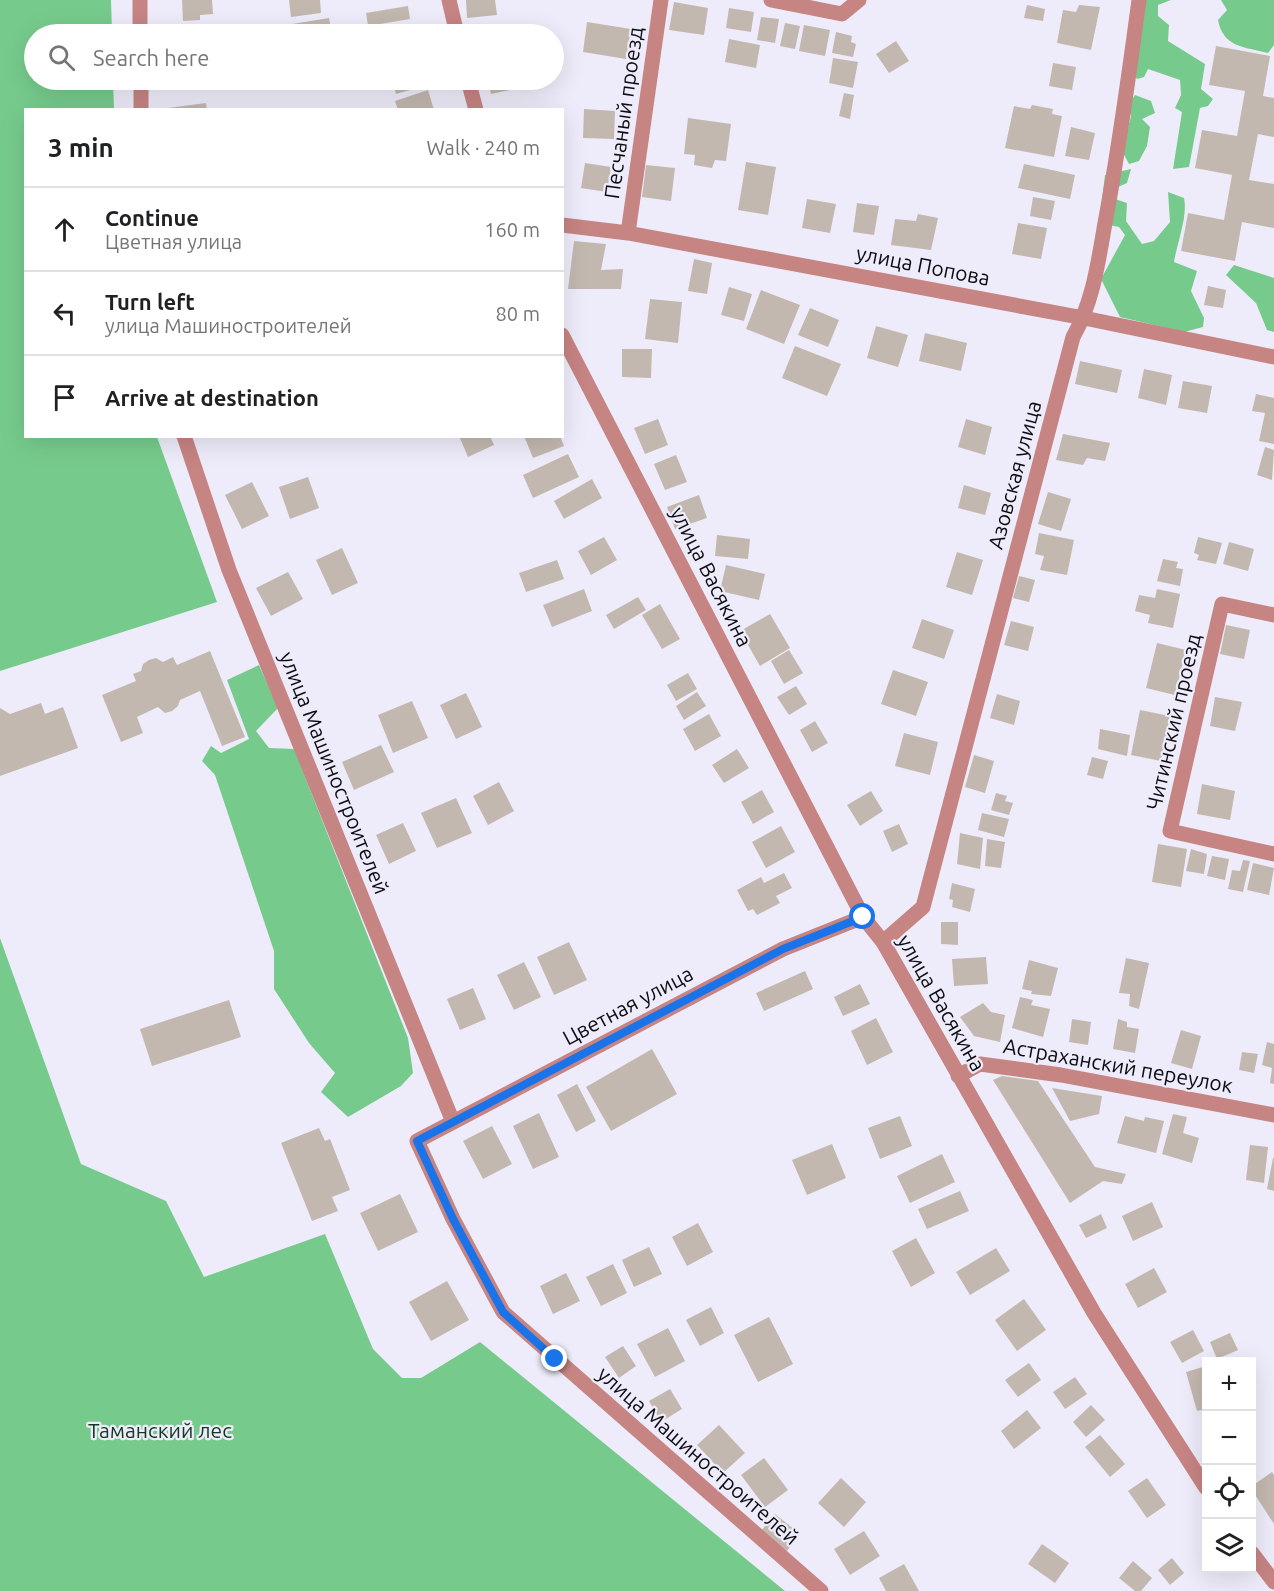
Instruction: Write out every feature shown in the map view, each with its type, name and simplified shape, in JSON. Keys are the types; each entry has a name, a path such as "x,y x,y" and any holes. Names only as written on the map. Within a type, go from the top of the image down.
{"street":[{"path":"140,0 140,24"},
{"path":"448,0 454,24"},
{"name":"Песчаный проезд","path":"628,232 662,0"},
{"path":"771,0 842,14 860,0"},
{"name":"Азовская улица","path":"883,942 922,907 1073,337 1084,318 1093,287 1116,164 1139,0"},
{"path":"141,90 141,108"},
{"path":"471,90 475,108"},
{"name":"улица Попова","path":"564,225 628,232 1084,318 1274,357"},
{"name":"улица Васякина","path":"564,340 863,917 883,942 1094,1313 1202,1482"},
{"name":"улица Машиностроителей","path":"185,438 229,570 453,1122"},
{"name":"Читинский проезд","path":"1274,615 1222,604 1170,831 1274,854"},
{"name":"Цветная улица","path":"417,1141 783,949 863,917"},
{"name":"Астраханский переулок","path":"958,1076 980,1064 1061,1075 1274,1115"},
{"name":"улица Машиностроителей","path":"417,1141 453,1219 503,1312 821,1591"},
{"path":"1256,1560 1274,1582"}],"green space":[{"path":"0,0 111,0 112,24 24,24 24,90 113,90 114,108 24,108 24,438 157,438 217,602 0,671"},
{"path":"1140,0 1171,0 1158,5 1158,16 1169,25 1168,41 1205,64 1201,89 1213,99 1208,106 1200,108 1189,167 1173,169 1182,112 1175,108 1181,95 1180,80 1148,69 1144,77 1137,79 1129,70"},
{"path":"1221,0 1274,0 1274,45 1268,53 1243,47 1225,36 1218,20 1227,10"},
{"path":"1135,95 1151,101 1155,113 1142,119 1150,127 1147,146 1139,161 1129,164 1122,151 1131,116 1128,106"},
{"path":"1131,169 1127,183 1111,190 1109,197 1127,203 1126,221 1142,244 1154,241 1170,222 1168,192 1184,198 1183,221 1174,262 1197,271 1191,291 1204,318 1203,327 1184,332 1120,317 1101,279 1125,235 1119,227 1099,223 1105,175"},
{"path":"1234,265 1274,278 1274,332 1267,330 1256,303 1226,275"},
{"path":"259,665 278,708 256,731 269,748 294,749 408,1038 413,1073 401,1086 348,1117 321,1092 335,1073 309,1043 274,989 274,951 215,775 202,761 211,746 221,753 249,739 227,680"},
{"name":"Таманский лес","path":"0,938 81,1164 166,1201 204,1277 325,1234 373,1349 402,1378 421,1378 480,1342 785,1591 0,1591"}],"building":[{"path":"182,0 212,0 213,14 200,15 200,20 183,21"},
{"path":"289,0 320,0 321,13 291,17"},
{"path":"466,0 495,0 497,15 467,18"},
{"path":"674,2 708,8 704,35 669,30"},
{"path":"1027,5 1045,9 1043,21 1024,18"},
{"path":"1079,5 1100,7 1091,50 1057,43 1063,10 1076,12"},
{"path":"408,6 410,19 368,24 366,13"},
{"path":"729,8 754,12 751,32 726,28"},
{"path":"761,17 779,19 775,43 757,40"},
{"path":"329,18 330,24 292,24"},
{"path":"587,22 631,29 626,59 583,52"},
{"path":"785,23 800,26 795,49 780,46"},
{"path":"804,25 830,30 825,56 799,51"},
{"path":"836,32 852,36 851,42 856,44 853,57 832,53"},
{"path":"729,39 760,45 756,68 725,62"},
{"path":"896,41 909,61 889,73 876,54"},
{"path":"1216,46 1270,56 1263,96 1274,98 1274,137 1258,134 1249,180 1274,184 1274,228 1242,222 1235,261 1181,251 1188,213 1224,220 1232,175 1195,168 1202,130 1237,136 1245,91 1209,85"},
{"path":"833,58 858,62 853,88 829,83"},
{"path":"1053,63 1076,67 1072,90 1049,86"},
{"path":"395,90 410,90 396,94"},
{"path":"428,90 433,108 397,108 395,101"},
{"path":"490,90 510,90 491,94"},
{"path":"844,93 854,95 850,119 839,116"},
{"path":"206,103 207,108 168,108"},
{"path":"1032,105 1053,109 1052,114 1062,116 1054,157 1005,148 1014,106 1030,109"},
{"path":"584,109 615,111 614,139 583,138"},
{"path":"688,118 731,124 726,161 715,160 712,168 694,165 695,155 684,154"},
{"path":"1071,127 1095,133 1089,160 1065,156"},
{"path":"746,162 776,167 768,215 738,210"},
{"path":"585,163 611,167 607,192 581,188"},
{"path":"1024,164 1075,175 1070,199 1018,188"},
{"path":"646,165 675,168 671,201 642,197"},
{"path":"1033,197 1055,201 1051,220 1030,216"},
{"path":"807,199 836,204 830,233 802,228"},
{"path":"857,203 879,206 874,235 853,232"},
{"path":"918,214 938,218 931,250 891,245 895,219 916,221"},
{"path":"1018,223 1047,228 1041,259 1012,254"},
{"path":"574,241 606,244 601,270 623,269 621,289 568,289"},
{"path":"694,259 712,263 707,294 688,291"},
{"path":"1208,286 1226,290 1223,308 1204,305"},
{"path":"729,287 752,294 744,321 721,315"},
{"path":"761,290 800,305 784,344 746,329"},
{"path":"650,299 682,302 678,343 645,339"},
{"path":"810,308 839,320 828,347 798,335"},
{"path":"876,326 908,335 898,367 867,358"},
{"path":"925,333 967,343 961,371 919,361"},
{"path":"795,346 841,364 827,396 782,378"},
{"path":"622,349 652,349 651,378 622,377"},
{"path":"1080,361 1122,370 1117,393 1075,384"},
{"path":"1144,369 1172,375 1166,405 1138,398"},
{"path":"1183,381 1212,386 1207,413 1178,408"},
{"path":"1256,394 1274,398 1274,444 1259,441 1265,413 1252,411"},
{"path":"658,419 668,445 645,454 634,428"},
{"path":"966,419 992,427 985,455 958,447"},
{"path":"1063,434 1110,443 1105,461 1087,458 1083,465 1056,460"},
{"path":"460,438 491,438 494,445 468,457"},
{"path":"525,438 561,438 564,446 533,458"},
{"path":"1265,447 1274,450 1272,480 1257,475"},
{"path":"568,454 579,477 533,498 523,475"},
{"path":"676,455 687,482 665,490 654,464"},
{"path":"308,477 319,508 290,519 279,487"},
{"path":"592,479 602,498 564,519 554,501"},
{"path":"252,482 269,516 242,529 225,495"},
{"path":"964,485 991,493 985,515 958,508"},
{"path":"1048,492 1071,499 1061,531 1038,524"},
{"path":"699,495 707,518 675,529 667,507"},
{"path":"1039,533 1074,540 1067,575 1040,570 1044,556 1035,554"},
{"path":"717,535 750,539 748,559 715,556"},
{"path":"604,537 617,560 591,575 578,551"},
{"path":"1198,537 1222,543 1216,564 1197,560 1199,555 1194,553"},
{"path":"1229,542 1254,549 1248,571 1223,564"},
{"path":"342,548 358,583 332,595 316,560"},
{"path":"957,552 983,560 972,595 946,587"},
{"path":"1163,559 1178,562 1176,568 1183,569 1180,586 1157,581"},
{"path":"557,560 564,579 526,592 519,573"},
{"path":"726,565 765,574 759,600 720,591"},
{"path":"288,572 303,599 271,616 256,588"},
{"path":"1019,576 1035,580 1029,602 1013,598"},
{"path":"584,589 592,611 552,627 543,605"},
{"path":"1157,589 1180,594 1173,628 1148,623 1150,615 1135,611 1139,595 1155,598"},
{"path":"638,597 646,610 614,629 606,615"},
{"path":"660,604 680,639 662,649 642,615"},
{"path":"770,614 790,648 760,666 740,631"},
{"path":"922,619 954,630 944,659 912,648"},
{"path":"1011,621 1034,627 1028,651 1004,645"},
{"path":"1226,625 1250,630 1244,659 1220,654"},
{"path":"1157,643 1186,650 1175,695 1146,688"},
{"path":"789,650 803,673 784,684 771,661"},
{"path":"210,651 245,737 222,746 200,691 180,700 178,706 172,711 165,713 158,707 137,717 143,733 121,742 102,695 136,681 133,674 141,671 143,664 149,660 156,658 163,662 173,657 177,665"},
{"path":"893,670 928,682 916,716 881,704"},
{"path":"688,673 697,689 676,701 667,685"},
{"path":"796,686 807,704 789,715 777,697"},
{"path":"697,692 706,706 684,720 676,706"},
{"path":"466,693 482,727 456,739 440,705"},
{"path":"997,694 1020,701 1014,725 990,718"},
{"path":"1215,697 1242,702 1235,731 1210,726"},
{"path":"412,701 428,738 393,753 378,715"},
{"path":"41,703 45,714 63,707 78,748 0,776 0,708 10,714"},
{"path":"1140,710 1170,716 1161,761 1131,755"},
{"path":"709,714 721,736 695,751 683,729"},
{"path":"815,721 828,743 812,752 800,730"},
{"path":"1100,729 1130,735 1127,756 1098,749"},
{"path":"904,733 938,742 930,775 895,766"},
{"path":"381,745 394,772 354,790 342,762"},
{"path":"737,749 749,768 724,783 712,765"},
{"path":"974,755 994,761 985,793 965,787"},
{"path":"1092,757 1108,761 1103,779 1087,775"},
{"path":"499,782 514,811 488,825 473,796"},
{"path":"1202,784 1235,791 1230,820 1197,814"},
{"path":"762,790 774,812 753,824 741,802"},
{"path":"871,791 883,811 860,826 847,805"},
{"path":"996,793 1007,796 1005,801 1013,803 1009,815 991,810"},
{"path":"456,798 472,833 437,848 421,813"},
{"path":"982,813 1009,819 1004,837 978,830"},
{"path":"403,823 416,851 389,864 376,835"},
{"path":"899,824 908,844 892,852 883,831"},
{"path":"781,826 795,852 766,868 752,842"},
{"path":"960,833 983,838 980,869 957,864"},
{"path":"987,839 1005,842 1001,868 985,866"},
{"path":"1158,844 1187,849 1181,887 1152,882"},
{"path":"1191,849 1207,854 1204,874 1186,871"},
{"path":"1212,856 1229,859 1225,880 1207,876"},
{"path":"1243,860 1250,861 1243,892 1228,889 1232,870 1240,871"},
{"path":"1253,863 1274,868 1269,895 1247,890"},
{"path":"784,873 792,888 776,896 780,903 757,915 753,909 748,911 737,890 761,877 764,883"},
{"path":"952,883 975,889 970,912 952,907 953,900 949,899"},
{"path":"941,922 958,922 958,945 941,944"},
{"path":"569,942 587,980 554,995 537,957"},
{"path":"986,957 988,984 954,986 952,959"},
{"path":"1126,958 1149,963 1139,1009 1129,1006 1130,994 1119,993"},
{"path":"1029,960 1058,968 1051,996 1031,994 1032,991 1022,989"},
{"path":"524,962 541,997 514,1010 497,975"},
{"path":"805,971 813,989 764,1011 756,993"},
{"path":"860,984 870,1004 843,1016 834,997"},
{"path":"473,988 486,1019 460,1030 447,999"},
{"path":"1020,997 1033,1000 1031,1005 1050,1009 1043,1037 1012,1028"},
{"path":"229,1000 241,1037 152,1066 140,1029"},
{"path":"983,1003 991,1012 1005,1015 1000,1042 974,1036 960,1017"},
{"path":"876,1018 893,1052 867,1065 851,1031"},
{"path":"1072,1019 1091,1022 1088,1045 1069,1042"},
{"path":"1118,1019 1127,1022 1127,1027 1139,1029 1135,1053 1113,1049"},
{"path":"1181,1030 1201,1036 1192,1069 1171,1063"},
{"path":"1267,1042 1274,1044 1274,1084 1270,1083 1272,1068 1262,1065"},
{"path":"652,1049 677,1094 611,1131 586,1087"},
{"path":"1242,1052 1258,1054 1254,1073 1239,1070"},
{"path":"1002,1076 1038,1081 1095,1167 1126,1174 1122,1184 1103,1181 1070,1203 993,1080"},
{"path":"577,1084 596,1121 576,1132 557,1095"},
{"path":"1052,1088 1102,1096 1099,1114 1070,1121"},
{"path":"539,1113 559,1157 533,1169 513,1126"},
{"path":"1173,1114 1187,1117 1183,1133 1199,1138 1192,1163 1162,1154"},
{"path":"900,1116 912,1146 880,1159 868,1128"},
{"path":"1125,1116 1144,1121 1145,1117 1164,1121 1156,1153 1117,1143"},
{"path":"492,1126 512,1164 483,1179 463,1141"},
{"path":"319,1128 325,1141 330,1139 350,1190 332,1197 338,1211 312,1221 281,1143"},
{"path":"832,1144 846,1178 807,1195 792,1160"},
{"path":"1250,1145 1268,1147 1264,1183 1246,1180"},
{"path":"942,1154 955,1182 910,1203 897,1176"},
{"path":"1274,1158 1274,1191 1267,1189"},
{"path":"960,1191 969,1211 927,1229 918,1209"},
{"path":"400,1194 418,1232 378,1251 360,1213"},
{"path":"1152,1202 1163,1227 1133,1241 1122,1216"},
{"path":"1101,1214 1107,1228 1086,1238 1079,1225"},
{"path":"698,1223 713,1252 687,1266 672,1237"},
{"path":"916,1238 935,1273 911,1287 892,1251"},
{"path":"649,1247 662,1274 634,1287 622,1260"},
{"path":"996,1248 1010,1271 970,1295 956,1272"},
{"path":"613,1264 627,1293 601,1306 586,1277"},
{"path":"1154,1268 1167,1292 1138,1308 1125,1284"},
{"path":"566,1273 580,1301 553,1314 540,1286"},
{"path":"447,1281 469,1320 431,1341 409,1302"},
{"path":"1024,1299 1046,1330 1017,1351 995,1320"},
{"path":"711,1307 724,1333 700,1346 686,1320"},
{"path":"769,1317 793,1364 758,1382 734,1335"},
{"path":"668,1328 685,1361 655,1377 637,1344"},
{"path":"1193,1330 1204,1351 1182,1363 1170,1342"},
{"path":"1230,1333 1238,1350 1216,1357 1210,1342"},
{"path":"623,1346 636,1366 619,1378 605,1357"},
{"path":"1029,1363 1041,1380 1018,1397 1005,1380"},
{"path":"1202,1367 1202,1410 1197,1411 1186,1372"},
{"path":"1075,1377 1087,1394 1065,1409 1053,1392"},
{"path":"670,1389 682,1409 661,1422 649,1401"},
{"path":"1091,1405 1105,1420 1086,1437 1073,1422"},
{"path":"1027,1410 1041,1428 1014,1449 1001,1431"},
{"path":"719,1425 745,1453 723,1473 697,1445"},
{"path":"1100,1435 1125,1464 1110,1477 1085,1447"},
{"path":"764,1458 788,1490 765,1507 741,1475"},
{"path":"1272,1472 1274,1475 1274,1524 1256,1496 1256,1483"},
{"path":"841,1478 866,1502 844,1527 818,1503"},
{"path":"1147,1478 1166,1505 1147,1518 1128,1491"},
{"path":"775,1514 800,1534 787,1551 761,1531"},
{"path":"864,1531 880,1556 850,1575 834,1549"},
{"path":"1042,1544 1069,1563 1055,1583 1028,1564"},
{"path":"1172,1558 1184,1573 1170,1585 1158,1570"},
{"path":"1133,1561 1152,1578 1141,1591 1135,1591 1119,1578"},
{"path":"904,1564 919,1591 886,1591 879,1578"}],"route":[{"path":"555,1359 503,1312 453,1219 417,1141 783,949 863,917"}]}
